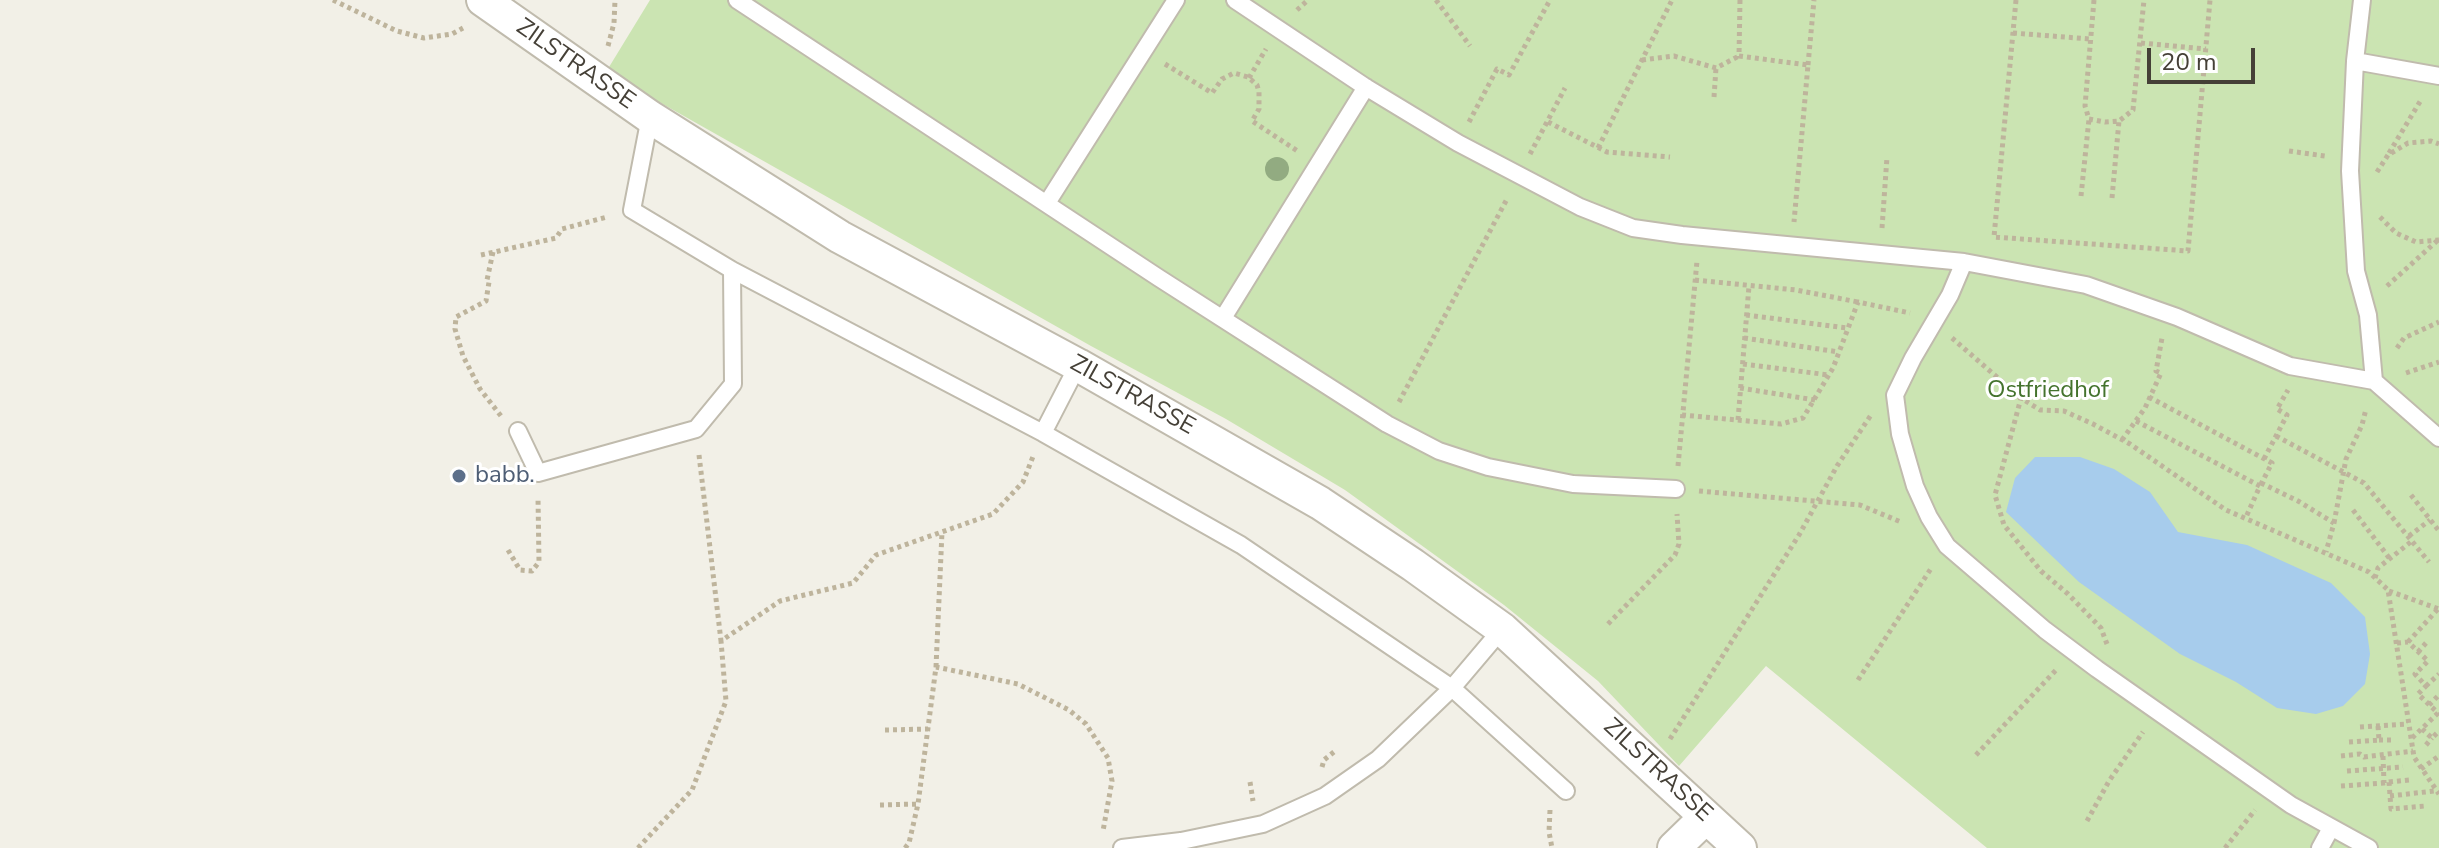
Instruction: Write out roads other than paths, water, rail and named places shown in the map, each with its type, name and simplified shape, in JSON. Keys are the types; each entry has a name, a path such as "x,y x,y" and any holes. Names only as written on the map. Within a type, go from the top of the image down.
{"street":[{"name":"ZILSTRASSE","path":"478,11 840,237 1078,365 1320,503 1502,629 1740,848"},
{"path":"1674,848 1706,817"}],"lane":[{"path":"737,0 1387,424 1439,451 1488,467 1573,484 1676,489"},
{"path":"1047,203 1176,0"},
{"path":"1235,0 1366,87 1458,143 1580,207 1633,228 1964,262 2086,285 2167,313 2290,366 2374,381 2439,438"},
{"path":"2362,0 2350,159 2356,271 2365,305 2374,381"},
{"path":"2355,61 2437,75"},
{"path":"1223,318 1366,87"},
{"path":"650,117 632,210 732,270 1043,433 1241,545 1452,688 1566,791"},
{"path":"1964,262 1950,295 1895,395 1900,434 1915,486 1947,546 2045,630 2157,712 2270,791 2369,848"},
{"path":"518,431 538,473 696,429 733,384 732,270"},
{"path":"1043,433 1078,365"},
{"path":"1122,848 1181,841 1263,824 1325,796 1378,759 1452,688 1502,629"},
{"path":"2320,848 2331,828"}],"water":[{"path":"2035,457 2080,457 2114,469 2150,492 2178,532 2247,545 2331,583 2365,617 2370,654 2365,684 2343,706 2316,714 2277,708 2236,682 2180,654 2079,582 2006,512 2015,478"}],"place":[{"name":"babb.","path":"459,476"}],"park label":[{"name":"Ostfriedhof","path":"2048,391"}]}
